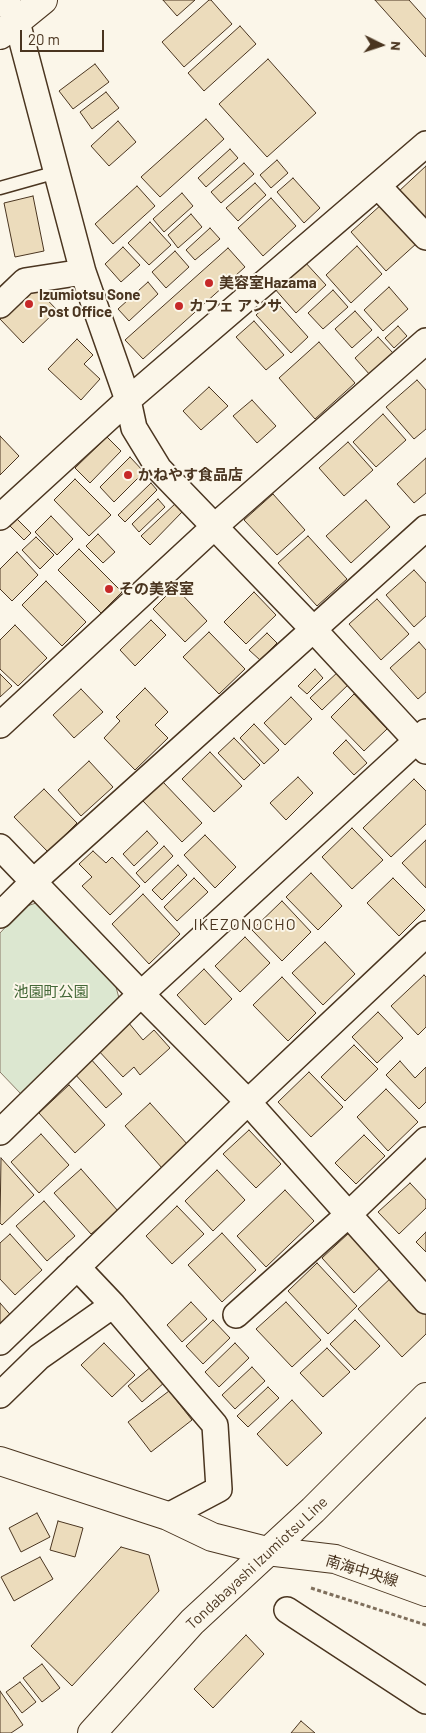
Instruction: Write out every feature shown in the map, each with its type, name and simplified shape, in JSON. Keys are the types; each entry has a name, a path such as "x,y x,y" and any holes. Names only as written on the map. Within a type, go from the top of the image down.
{"main road":[{"path":"8,19 43,0"},
{"name":"Tondabayashi Izumiotsu Line","path":"92,1733 192,1622 313,1510 426,1397"},
{"name":"南海中央線","path":"0,1461 168,1516 212,1537 268,1551 335,1560 426,1592"}],"street":[{"path":"0,1132 141,994 423,741 313,630 159,469 134,428 128,400 83,272 57,172 8,19"},
{"path":"0,517 128,400 426,144"},
{"path":"378,186 426,237"},
{"path":"0,305 25,281 83,272"},
{"path":"0,725 214,527 426,341"},
{"path":"0,915 33,882 426,528"},
{"path":"0,847 248,1102 426,1301"},
{"path":"0,1342 248,1102 426,934"},
{"path":"236,1315 349,1214 426,1140"},
{"path":"77,1268 113,1305 215,1425 219,1489 168,1516"},
{"path":"0,1395 39,1357 113,1305"},
{"path":"287,1610 426,1700"}],"lane":[{"path":"0,188 57,172"}],"path":[{"path":"311,1588 426,1625"}],"green space":[{"name":"池園町公園","path":"39,902 116,987 119,998 21,1094 0,1072 0,933 24,907"}],"building":[{"path":"163,0 195,0 177,16"},
{"path":"209,0 232,24 184,67 162,42"},
{"path":"375,0 409,0 426,19 426,57"},
{"path":"240,26 256,44 204,91 188,73"},
{"path":"268,59 316,113 267,157 219,104"},
{"path":"95,64 109,82 73,109 59,91"},
{"path":"106,92 119,108 92,129 80,112"},
{"path":"206,119 224,139 160,197 141,177"},
{"path":"118,121 136,142 109,166 91,146"},
{"path":"230,149 238,158 206,187 198,178"},
{"path":"277,160 288,173 271,188 260,175"},
{"path":"244,163 254,174 221,203 211,192"},
{"path":"426,166 426,221 398,192"},
{"path":"293,178 320,208 304,223 277,192"},
{"path":"255,183 266,195 238,221 226,208"},
{"path":"137,186 155,206 113,244 95,224"},
{"path":"182,193 193,206 164,232 153,219"},
{"path":"33,196 44,251 15,257 4,203"},
{"path":"271,198 296,226 263,256 238,228"},
{"path":"382,204 417,243 386,271 351,232"},
{"path":"191,214 202,227 178,248 168,235"},
{"path":"150,222 171,245 149,265 128,243"},
{"path":"210,228 220,239 195,260 186,250"},
{"path":"357,246 382,274 351,303 326,275"},
{"path":"123,247 140,265 121,282 105,264"},
{"path":"228,248 245,267 143,359 125,340"},
{"path":"175,251 189,267 166,288 152,272"},
{"path":"304,261 326,285 296,313 274,288"},
{"path":"148,282 158,294 129,321 118,309"},
{"path":"34,286 57,310 23,343 0,319"},
{"path":"389,287 408,309 383,331 364,310"},
{"path":"333,290 348,307 323,329 308,313"},
{"path":"274,299 308,337 291,353 256,315"},
{"path":"355,311 372,330 352,348 335,329"},
{"path":"254,321 284,355 266,370 236,337"},
{"path":"398,326 407,336 394,348 385,338"},
{"path":"378,337 393,353 370,375 355,358"},
{"path":"77,339 93,355 84,364 100,379 81,400 48,369"},
{"path":"319,342 355,383 315,419 279,378"},
{"path":"417,380 426,390 426,429 414,439 386,407"},
{"path":"209,387 228,406 201,430 183,411"},
{"path":"252,400 276,426 257,443 233,416"},
{"path":"383,414 406,440 376,467 353,442"},
{"path":"0,436 19,456 0,475"},
{"path":"107,437 121,451 90,483 75,468"},
{"path":"348,442 373,470 344,496 319,468"},
{"path":"130,457 144,472 114,502 100,487"},
{"path":"426,458 426,493 414,503 397,484"},
{"path":"75,479 111,515 89,536 54,500"},
{"path":"151,483 157,490 125,522 118,515"},
{"path":"273,494 305,530 277,555 244,520"},
{"path":"158,499 165,507 139,532 132,524"},
{"path":"366,500 390,527 351,563 326,536"},
{"path":"176,503 183,511 150,545 141,536"},
{"path":"51,516 73,539 57,555 35,532"},
{"path":"17,519 31,533 24,540 10,526"},
{"path":"98,534 115,552 103,563 86,546"},
{"path":"308,536 347,579 317,606 278,563"},
{"path":"36,537 54,555 40,569 22,550"},
{"path":"79,549 122,592 101,613 58,570"},
{"path":"17,552 38,575 12,601 0,589 0,569"},
{"path":"414,570 426,583 426,616 414,627 386,595"},
{"path":"46,581 86,622 62,646 22,605"},
{"path":"175,587 207,621 185,642 153,609"},
{"path":"254,592 276,615 246,644 224,622"},
{"path":"377,599 409,634 381,660 349,624"},
{"path":"151,620 166,635 135,666 120,650"},
{"path":"15,625 47,658 18,686 0,669 0,640"},
{"path":"209,632 245,669 219,694 183,657"},
{"path":"267,633 277,643 260,660 249,650"},
{"path":"419,642 426,650 426,692 418,699 390,668"},
{"path":"315,669 323,678 307,694 298,686"},
{"path":"339,671 350,683 322,710 310,698"},
{"path":"0,674 12,686 0,697"},
{"path":"145,688 168,712 155,725 168,738 135,770 104,738 120,721 116,717"},
{"path":"81,689 103,712 74,738 53,715"},
{"path":"354,694 387,729 364,751 331,717"},
{"path":"291,697 312,719 285,745 264,723"},
{"path":"254,724 279,750 264,764 240,738"},
{"path":"234,738 260,765 244,780 218,753"},
{"path":"346,740 367,763 354,775 333,753"},
{"path":"210,752 242,786 214,812 182,779"},
{"path":"89,761 113,787 81,816 58,790"},
{"path":"298,777 313,793 286,820 270,803"},
{"path":"414,779 426,791 426,824 391,857 363,828"},
{"path":"163,782 202,823 182,842 143,801"},
{"path":"44,789 77,823 48,852 14,817"},
{"path":"352,828 383,860 352,889 322,857"},
{"path":"147,831 158,843 134,866 123,854"},
{"path":"205,835 236,867 215,888 184,855"},
{"path":"426,840 426,888 402,863"},
{"path":"164,846 173,856 145,883 136,873"},
{"path":"93,851 106,863 112,857 140,886 110,915 82,886 92,877 79,864"},
{"path":"178,865 187,875 162,900 152,890"},
{"path":"311,873 342,906 318,930 286,897"},
{"path":"194,878 208,892 177,921 164,907"},
{"path":"393,878 425,910 399,936 367,903"},
{"path":"143,894 180,934 149,964 112,924"},
{"path":"282,901 311,932 282,961 252,930"},
{"path":"245,937 270,963 240,992 215,966"},
{"path":"325,942 355,974 323,1005 292,973"},
{"path":"204,969 232,999 205,1025 177,995"},
{"path":"424,975 426,977 426,1027 418,1035 391,1006"},
{"path":"282,977 316,1013 288,1041 253,1005"},
{"path":"378,1012 403,1038 377,1063 352,1037"},
{"path":"128,1022 143,1040 154,1030 170,1048 140,1075 134,1067 123,1077 97,1049"},
{"path":"354,1045 378,1069 345,1101 321,1077"},
{"path":"89,1057 122,1094 106,1108 73,1072"},
{"path":"400,1061 415,1078 426,1067 426,1102 419,1109 386,1075"},
{"path":"309,1072 343,1107 311,1137 278,1102"},
{"path":"69,1085 105,1125 75,1153 39,1113"},
{"path":"386,1089 418,1122 388,1151 357,1117"},
{"path":"150,1103 188,1145 162,1168 125,1126"},
{"path":"249,1130 281,1164 256,1188 223,1154"},
{"path":"41,1134 69,1165 39,1193 11,1162"},
{"path":"364,1135 385,1156 356,1184 335,1163"},
{"path":"1,1158 34,1195 2,1225 0,1223"},
{"path":"81,1169 118,1211 91,1234 54,1193"},
{"path":"217,1170 245,1200 213,1231 185,1201"},
{"path":"410,1183 426,1200 426,1208 399,1234 378,1212"},
{"path":"285,1190 314,1221 266,1267 237,1236"},
{"path":"44,1201 75,1236 47,1261 16,1226"},
{"path":"177,1206 204,1234 172,1264 146,1236"},
{"path":"350,1232 382,1266 354,1293 322,1258"},
{"path":"426,1232 426,1252 416,1242"},
{"path":"222,1233 256,1270 222,1302 188,1265"},
{"path":"10,1234 42,1270 15,1295 0,1279 0,1243"},
{"path":"317,1263 357,1306 328,1334 288,1291"},
{"path":"393,1276 426,1311 426,1334 402,1357 358,1309"},
{"path":"191,1302 207,1319 182,1342 167,1325"},
{"path":"286,1302 321,1340 292,1367 256,1329"},
{"path":"0,1303 15,1320 0,1334"},
{"path":"213,1320 230,1338 203,1364 186,1346"},
{"path":"355,1320 380,1346 355,1370 330,1344"},
{"path":"104,1343 135,1375 112,1397 81,1365"},
{"path":"235,1343 249,1358 219,1387 205,1372"},
{"path":"327,1348 350,1372 323,1397 300,1373"},
{"path":"152,1366 165,1382 142,1402 128,1386"},
{"path":"252,1367 265,1381 235,1409 222,1395"},
{"path":"268,1387 279,1398 248,1427 237,1416"},
{"path":"169,1391 192,1420 151,1452 128,1422"},
{"path":"292,1400 322,1433 287,1466 257,1434"},
{"path":"37,1513 50,1537 21,1552 9,1528"},
{"path":"58,1521 83,1528 75,1557 50,1550"},
{"path":"121,1547 149,1555 159,1591 72,1686 31,1646"},
{"path":"40,1557 53,1579 14,1601 1,1577"},
{"path":"246,1635 264,1654 213,1708 194,1689"},
{"path":"42,1664 60,1688 42,1702 23,1678"},
{"path":"20,1682 36,1702 22,1713 6,1692"},
{"path":"0,1691 23,1725 11,1733 0,1733"},
{"path":"301,1721 315,1733 291,1733"}],"place":[{"name":"美容室Hazama","path":"209,283"},
{"name":"Izumiotsu Sone Post Office","path":"29,304"},
{"name":"カフェ アンサ","path":"179,306"},
{"name":"かねやす食品店","path":"128,475"},
{"name":"その美容室","path":"109,589"}],"district":[{"name":"IKEZONOCHO","path":"245,925"}]}
